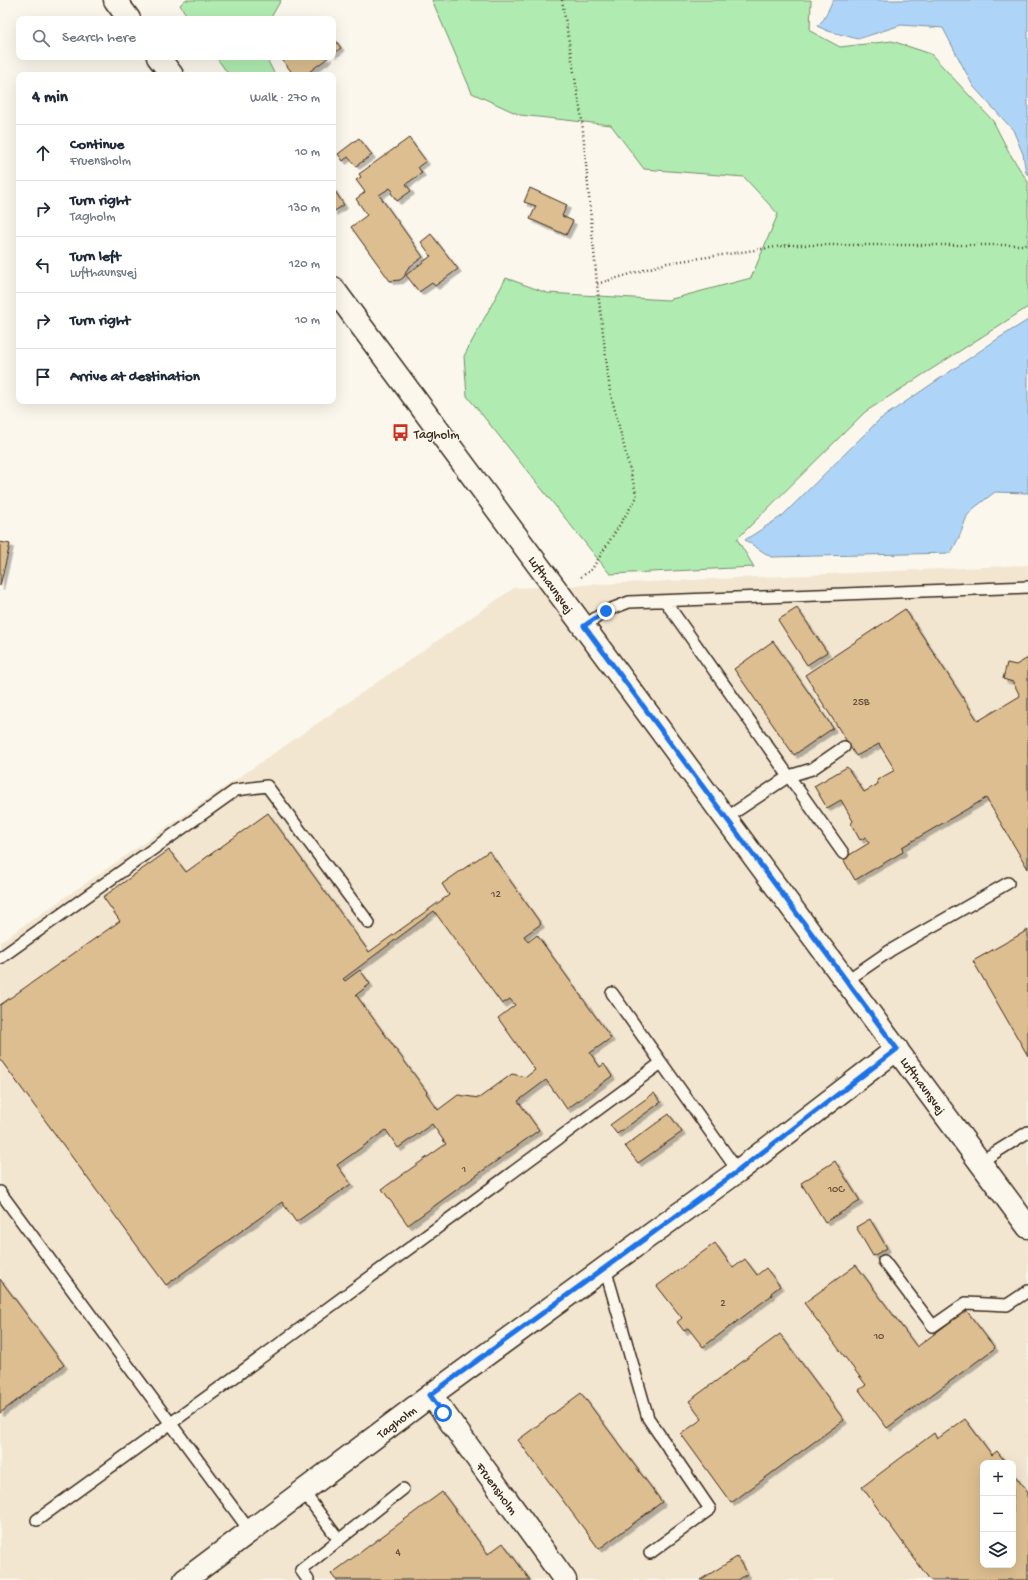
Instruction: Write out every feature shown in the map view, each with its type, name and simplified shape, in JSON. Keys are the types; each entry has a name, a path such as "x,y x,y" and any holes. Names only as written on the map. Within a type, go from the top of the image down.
{"street":[{"path":"115,0 128,16"},
{"path":"160,60 170,72"},
{"name":"Lufthavnsvej","path":"336,292 1028,1227"},
{"name":"Tagholm","path":"185,1580 430,1395 738,1171 897,1049"},
{"name":"Fruensholm","path":"430,1395 565,1580"}],"lane":[{"path":"584,626 606,611 629,602 1028,587"},
{"path":"665,601 843,853"},
{"path":"726,818 789,776 812,768 844,747"},
{"path":"0,958 236,790 267,786 369,923"},
{"path":"846,981 891,950 1008,883"},
{"path":"612,993 738,1171"},
{"path":"37,1520 172,1423 662,1063"},
{"path":"980,1162 1028,1132"},
{"path":"0,1192 172,1423 250,1531"},
{"path":"884,1261 933,1326 966,1303 1007,1305 1028,1291"},
{"path":"605,1268 648,1418 710,1509 650,1553"},
{"path":"308,1580 301,1570 403,1489"},
{"path":"303,1491 339,1540"}],"path":[{"path":"559,592 592,569 637,497 610,391 597,284 582,120 562,0"},
{"path":"597,284 667,263 789,245 1028,245"}],"shaded area":[{"path":"1028,565 1028,1580 0,1580 0,942 514,588"}],"green space":[{"path":"185,0 281,0 272,16 187,16 180,5"},
{"path":"432,0 811,0 810,31 840,47 892,41 931,54 993,121 1010,154 1028,182 1028,307 865,412 737,539 754,567 610,574 467,396 464,356 506,278 547,293 668,300 751,278 778,214 744,177 644,169 611,125 520,115 472,93"},
{"path":"218,60 268,60 274,72 227,72"}],"water":[{"path":"833,0 1028,0 1028,175 1026,173 1023,154 1013,130 973,86 943,28 901,25 858,39 828,31 817,26 824,19"},
{"path":"1028,320 1028,493 995,492 974,508 967,516 951,553 771,557 745,540 782,516 879,420 999,338"}],"building":[{"path":"336,41 341,48 336,52"},
{"path":"282,60 325,60 309,72 292,72"},
{"path":"359,138 372,155 356,166 348,157 343,161 338,154"},
{"path":"409,138 426,161 418,167 422,173 406,184 411,191 397,201 391,193 393,191 390,188 379,195 423,257 408,268 404,277 400,280 390,281 351,227 367,215 356,199 365,192 356,180 361,177 359,174"},
{"path":"530,188 567,205 562,216 573,221 566,235 530,219 536,206 524,202"},
{"path":"336,193 344,205 336,210"},
{"path":"431,234 458,269 435,286 432,283 419,292 406,275 431,256 421,242"},
{"path":"0,542 10,544 0,586"},
{"path":"797,608 827,652 807,665 778,620"},
{"path":"905,609 978,721 1020,696 1013,682 1003,679 1007,663 1016,665 1028,658 1028,869 986,798 902,847 903,852 855,880 843,859 869,843 866,837 860,840 851,824 853,821 841,800 827,808 814,786 847,767 864,792 878,784 877,780 895,770 879,744 856,756 805,675"},
{"path":"773,641 833,728 794,755 734,669"},
{"path":"268,813 369,952 449,895 442,884 489,851 541,924 524,936 528,942 537,935 611,1038 590,1053 600,1067 604,1064 612,1076 567,1109 546,1080 518,1101 539,1130 408,1225 382,1189 446,1144 432,1124 398,1148 386,1130 337,1165 351,1184 296,1222 282,1202 166,1285 0,1059 0,1005 120,921 103,897 169,850 186,872","holes":["434,911 502,1004 510,999 515,1005 498,1018 535,1070 526,1077 512,1074 479,1098 458,1095 438,1110 426,1093 427,1092 356,995 370,984 360,970 345,981 343,979"]},
{"path":"1028,930 1028,1056 973,961"},
{"path":"654,1093 661,1102 617,1134 610,1125"},
{"path":"669,1114 682,1132 638,1163 625,1146"},
{"path":"835,1161 860,1201 825,1222 801,1183"},
{"path":"870,1219 887,1248 873,1256 856,1227"},
{"path":"715,1243 733,1268 745,1259 757,1275 766,1268 780,1286 771,1293 772,1295 703,1347 688,1328 684,1331 677,1322 682,1318 657,1286"},
{"path":"856,1265 917,1347 966,1310 995,1348 887,1428 859,1390 866,1385 804,1303"},
{"path":"0,1279 64,1365 0,1413"},
{"path":"780,1334 844,1420 731,1503 681,1434 702,1419 689,1401"},
{"path":"581,1393 662,1502 599,1549 518,1440"},
{"path":"965,1419 992,1455 997,1451 1004,1460 980,1460 980,1568 1016,1568 1016,1477 1028,1493 1028,1580 930,1580 862,1487 934,1433 937,1439"},
{"path":"442,1492 488,1554 503,1543 530,1580 336,1580 331,1574"},
{"path":"737,1557 747,1574 738,1580 700,1580"}],"place":[{"name":"Tagholm","path":"401,433"}],"route":[{"path":"443,1413 430,1395 738,1171 897,1049 584,626 606,611"}]}
